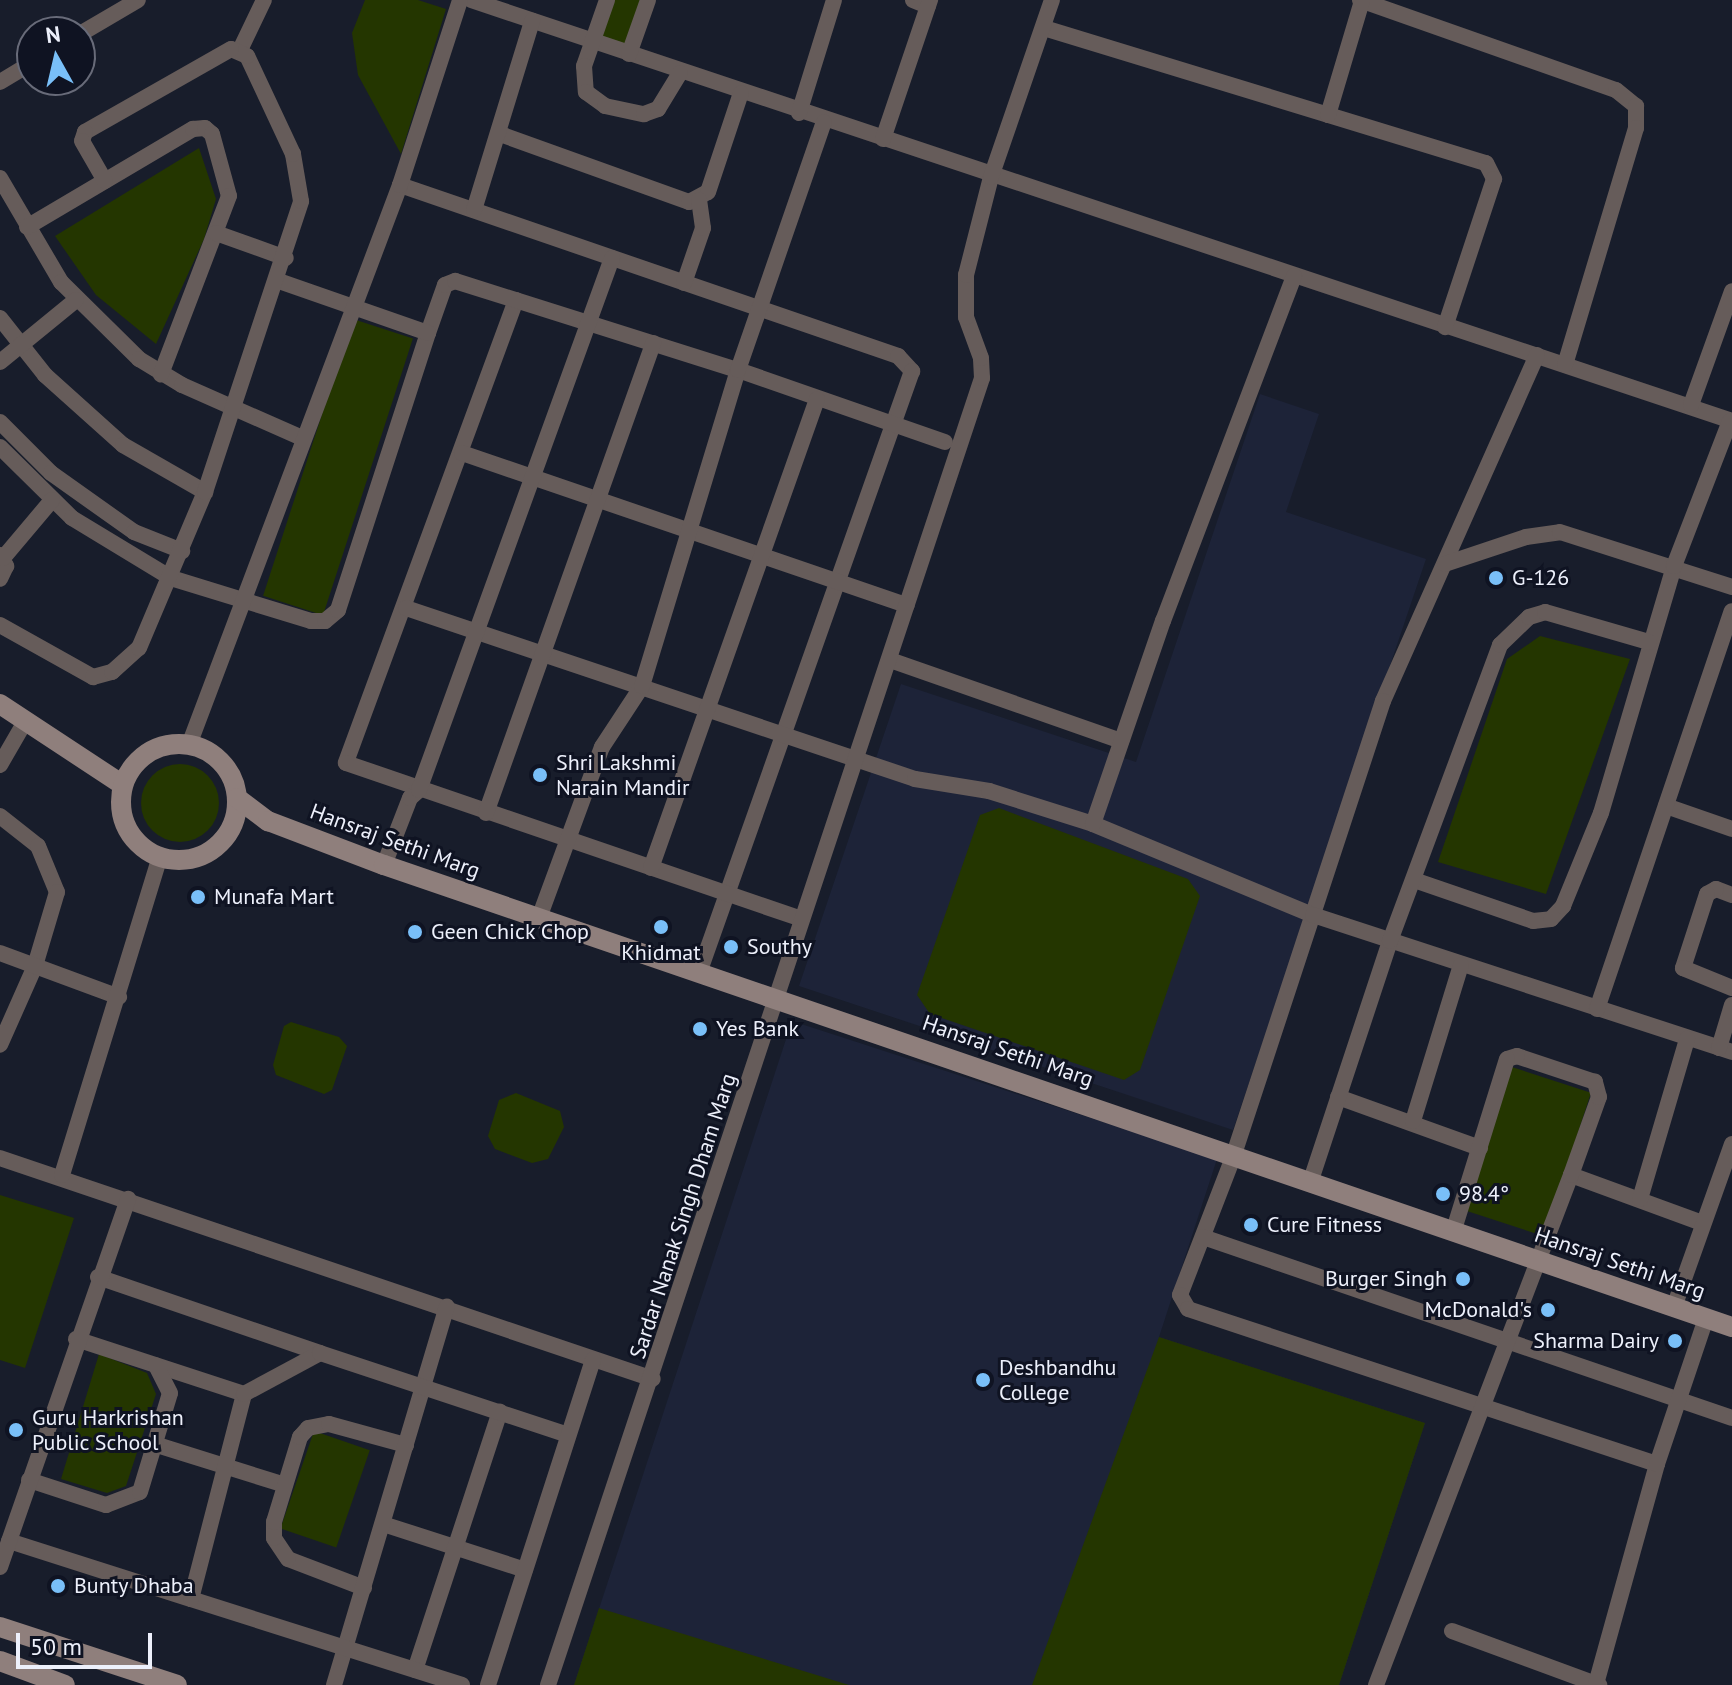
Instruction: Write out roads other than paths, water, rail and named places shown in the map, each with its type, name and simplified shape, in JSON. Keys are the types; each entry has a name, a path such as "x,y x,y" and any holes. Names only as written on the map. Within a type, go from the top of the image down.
{"street":[{"path":"240,50 264,0"},
{"path":"189,745 244,603 351,306 400,185 460,0"},
{"path":"471,0 824,122 1691,405 1731,421 1674,566 1649,642 1601,813 1556,914 1533,921 1414,880"},
{"path":"607,0 582,78 586,92 605,106 631,114 658,109 680,73"},
{"path":"629,54 648,0"},
{"path":"799,113 834,0"},
{"name":"Sardar Nanak Singh Dham Marg","path":"548,1685 653,1379 801,919 859,760 982,378 963,297 991,177 1052,0"},
{"path":"1328,115 1361,0 1616,90 1636,106 1636,128 1565,365"},
{"path":"96,24 135,1"},
{"path":"883,139 924,2"},
{"path":"474,210 500,134 532,21"},
{"path":"1044,28 1476,157 1492,171 1491,190 1445,327"},
{"path":"105,181 82,141 85,132 221,52 240,50"},
{"path":"0,625 76,672 93,677 112,672 139,648 171,578 205,492 279,281 301,201 300,177 240,50"},
{"path":"500,134 678,201 699,200 708,192 741,93"},
{"path":"539,918 602,747 642,686 738,370 824,122"},
{"path":"27,227 193,129 205,128 218,146 228,185 216,233 161,374"},
{"path":"0,178 27,227 76,300 161,374 302,438"},
{"path":"400,185 905,360 912,376 699,973"},
{"path":"684,283 703,228 699,200"},
{"path":"216,233 286,258"},
{"path":"384,865 410,798 419,790 612,258"},
{"path":"1093,824 1294,276"},
{"path":"279,281 428,333"},
{"path":"0,447 52,500 99,536 171,578 244,603 311,621 325,621 338,610 428,333 448,282 516,300 738,370 945,442"},
{"path":"1691,405 1732,291"},
{"path":"0,362 76,300"},
{"path":"516,300 406,608 346,756 352,769 801,919"},
{"path":"0,318 19,346 123,445 205,492"},
{"path":"486,813 653,343"},
{"path":"1537,355 1383,701 1234,1155 1180,1295 1188,1309 1484,1404 1657,1464"},
{"path":"651,868 817,400"},
{"path":"0,422 51,473 122,524 182,551"},
{"path":"462,453 689,527 907,605"},
{"path":"0,579 5,573 2,557 52,500"},
{"path":"1445,564 1526,537 1560,532 1732,587"},
{"path":"406,608 929,783 989,791 1093,824 1313,915 1725,1050 1732,1005"},
{"path":"1597,1009 1732,611"},
{"path":"1311,1180 1390,941 1500,645 1514,628 1529,617 1561,613 1649,642"},
{"path":"890,660 1121,741"},
{"path":"0,704 123,785"},
{"path":"0,765 26,720"},
{"path":"230,830 237,798 221,762 189,745 156,748 130,770 120,802 127,828 144,849 160,857 200,856 230,830 268,821"},
{"name":"Hansraj Sethi Marg","path":"237,798 268,821 384,865 1311,1180 1732,1327"},
{"path":"1666,806 1732,829"},
{"path":"0,816 38,846 57,892 35,966 0,1045"},
{"path":"62,1175 160,857"},
{"path":"1732,895 1716,889 1707,894 1683,968 1732,988"},
{"path":"0,953 119,997"},
{"path":"1413,1121 1461,965"},
{"path":"1640,1199 1687,1039"},
{"path":"1376,1685 1571,1175 1599,1097 1595,1082 1517,1056 1507,1059 1453,1232"},
{"path":"1338,1097 1413,1121 1480,1148"},
{"path":"1674,1307 1732,1144"},
{"path":"0,1158 62,1175 653,1379"},
{"path":"1571,1175 1702,1223"},
{"path":"0,1567 74,1345 128,1199"},
{"path":"1203,1237 1732,1418"},
{"path":"98,1277 568,1435"},
{"path":"334,1685 447,1307"},
{"path":"1452,1631 1589,1683 1676,1401 1706,1318"},
{"path":"74,1345 156,1365 244,1394 320,1353"},
{"path":"488,1685 593,1359"},
{"path":"29,1480 106,1505 140,1492 170,1393 156,1365"},
{"path":"191,1599 244,1394"},
{"path":"415,1670 500,1412"},
{"path":"364,1588 279,1551 274,1522 300,1437 318,1424 406,1445"},
{"path":"154,1444 285,1485"},
{"path":"383,1524 525,1570"},
{"path":"9,1541 462,1685"},
{"path":"0,1627 177,1685"},
{"path":"0,1661 22,1677 65,1685"}],"place":[{"name":"G-126","path":"1496,578"},
{"name":"Shri Lakshmi Narain Mandir","path":"540,775"},
{"name":"Munafa Mart","path":"198,897"},
{"name":"Khidmat","path":"661,927"},
{"name":"Geen Chick Chop","path":"415,932"},
{"name":"Southy","path":"731,947"},
{"name":"Yes Bank","path":"700,1029"},
{"name":"98.4°","path":"1443,1194"},
{"name":"Cure Fitness","path":"1251,1225"},
{"name":"Burger Singh","path":"1463,1279"},
{"name":"McDonald's","path":"1548,1310"},
{"name":"Sharma Dairy","path":"1675,1341"},
{"name":"Deshbandhu College","path":"983,1380"},
{"name":"Guru Harkrishan Public School","path":"16,1430"},
{"name":"Bunty Dhaba","path":"58,1586"}]}
